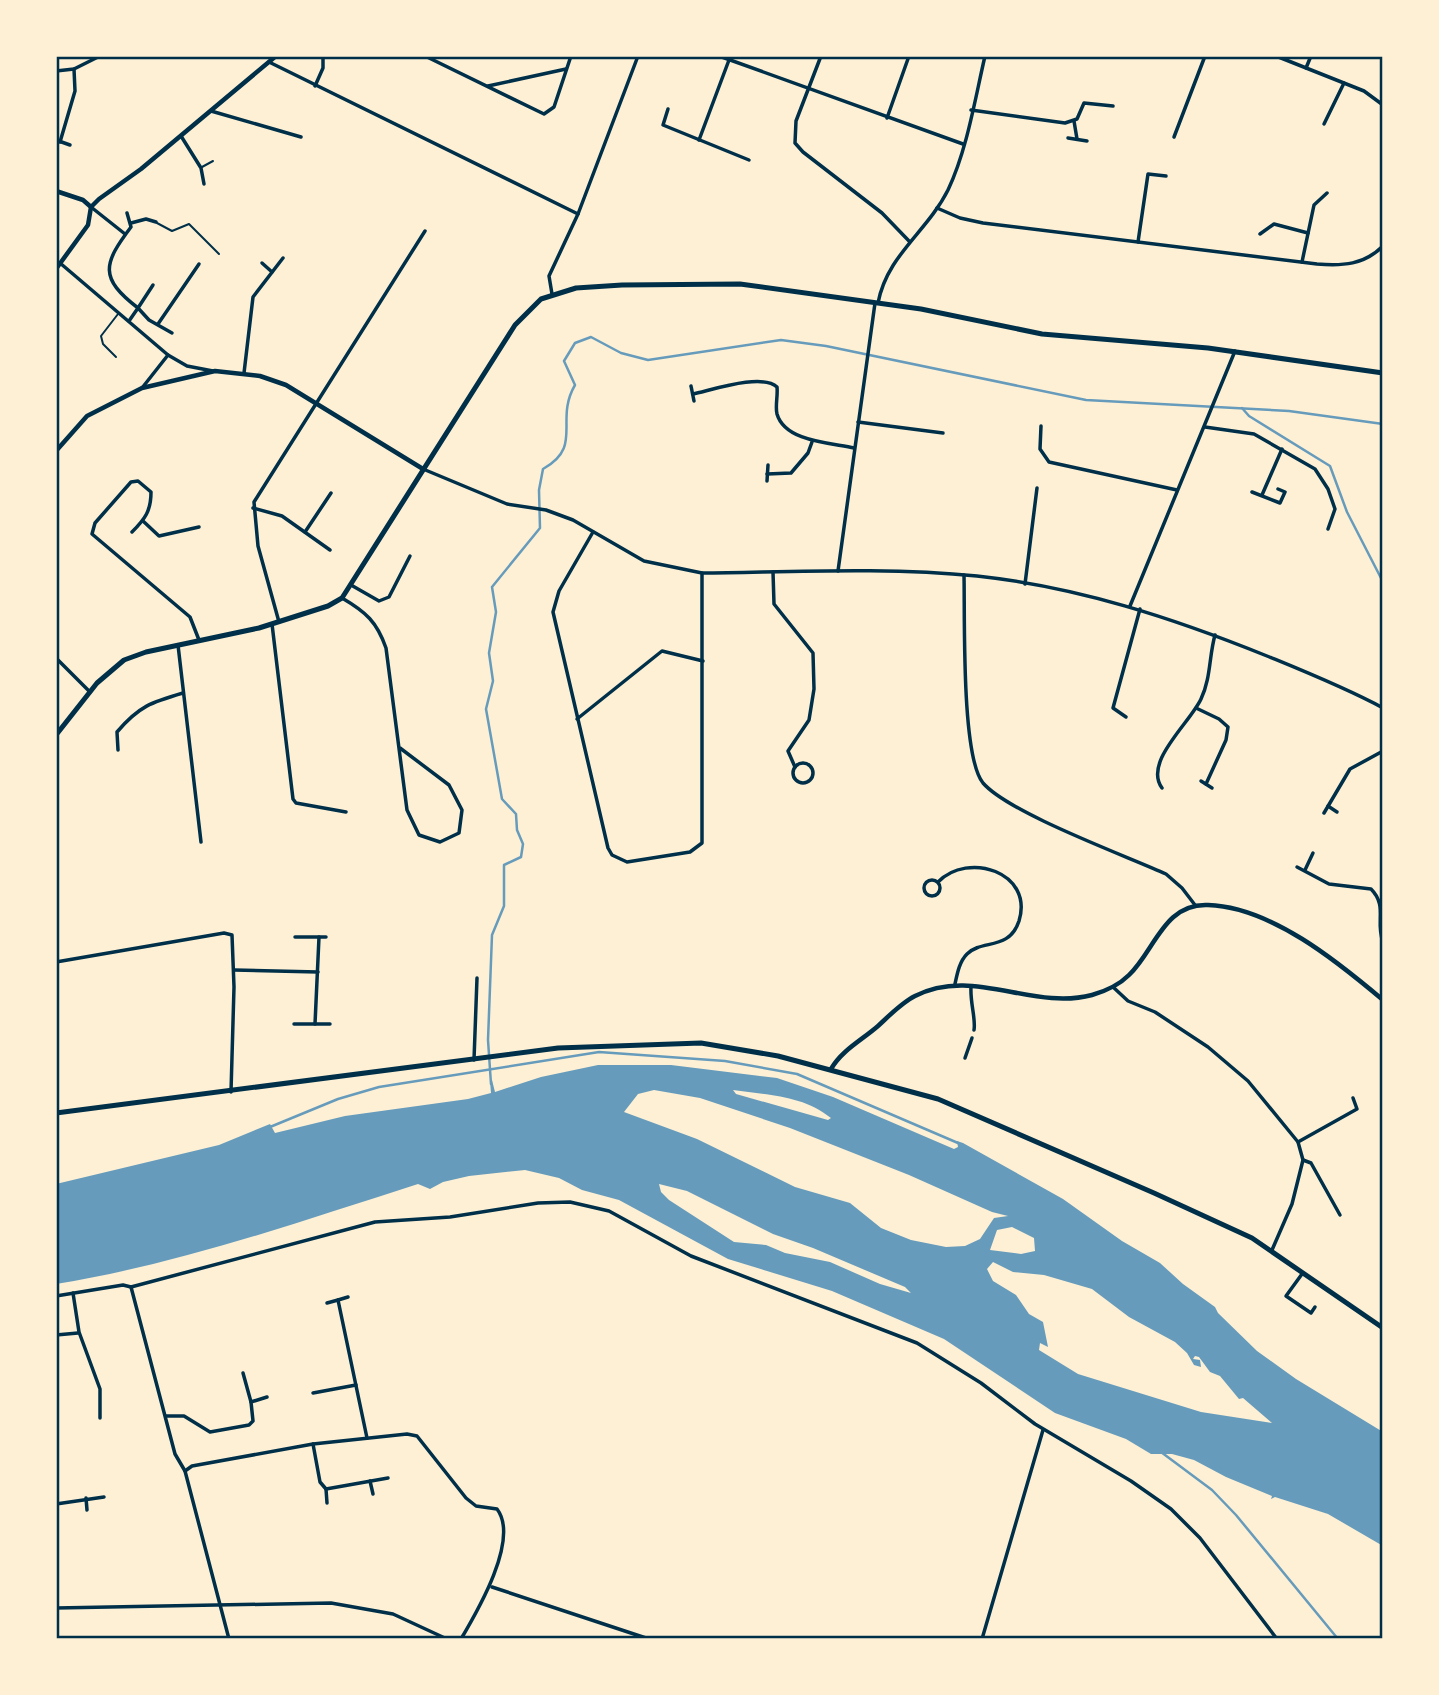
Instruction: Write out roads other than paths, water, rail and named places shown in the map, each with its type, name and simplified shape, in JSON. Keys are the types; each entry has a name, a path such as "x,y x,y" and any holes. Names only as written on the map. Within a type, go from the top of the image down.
{"main road":[{"path":"56,735 90,692 110,670 124,660 275,623 328,606 342,598 515,325 535,303 552,294 576,288 622,285 740,284 877,303 1042,334 1235,351 1383,373"},
{"path":"56,1113 558,1048 701,1043 778,1055 938,1099 1217,1222 1272,1250 1383,1328"}],"street":[{"path":"56,71 74,69 100,56"},
{"path":"56,269 88,225 91,207 276,56"},
{"path":"315,86 323,68 323,56"},
{"path":"425,56 538,112 548,113 554,107 571,56"},
{"path":"552,294 549,276 578,214 638,56"},
{"path":"719,56 963,144"},
{"path":"821,56 794,129 799,148 882,212 909,241"},
{"path":"887,118 909,56"},
{"path":"838,571 873,316 890,268 937,208 953,178 985,56"},
{"path":"1174,137 1205,56"},
{"path":"1276,56 1364,91 1383,105"},
{"path":"1306,68 1311,56"},
{"path":"699,140 729,60"},
{"path":"268,62 578,214"},
{"path":"70,145 58,141 75,92 74,69"},
{"path":"486,86 567,69"},
{"path":"1324,124 1344,83"},
{"path":"1077,139 1074,121 1084,103 1113,106"},
{"path":"668,109 663,125 749,160"},
{"path":"971,110 1074,121"},
{"path":"211,111 301,137"},
{"path":"181,136 201,168 204,184"},
{"path":"1068,138 1087,141"},
{"path":"1138,242 1148,174 1166,176"},
{"path":"56,191 83,200 126,234"},
{"path":"1302,262 1314,205 1327,193"},
{"path":"937,208 960,218 983,223 1302,262 1352,264 1372,257 1383,246"},
{"path":"127,213 131,223 109,263 108,275 114,287 172,333"},
{"path":"131,223 146,219 156,222"},
{"path":"1260,234 1274,224 1308,233"},
{"path":"346,812 296,803 293,799 275,623 258,546 253,508 258,495 425,231"},
{"path":"244,373 253,298 283,258"},
{"path":"60,263 168,355 187,366 244,373 274,380 423,469 508,504 546,510 573,520 644,561 702,573 838,571 964,575 1025,584 1140,609 1215,635 1335,684 1383,708"},
{"path":"262,263 272,272"},
{"path":"158,324 199,264"},
{"path":"129,321 153,285"},
{"path":"1130,606 1235,351"},
{"path":"142,388 168,355"},
{"path":"56,451 87,416 142,388 215,371"},
{"path":"693,394 754,381 772,383 777,387 780,419 798,435 812,442 855,448"},
{"path":"691,386 694,401"},
{"path":"859,422 943,433"},
{"path":"1041,426 1040,449 1049,462 1177,490"},
{"path":"1205,427 1246,431 1315,469 1323,478 1335,509 1328,529"},
{"path":"1041,432 1049,433"},
{"path":"767,474 792,473 808,453 812,442"},
{"path":"1262,495 1282,449"},
{"path":"767,481 768,466"},
{"path":"132,532 150,510 151,492 138,481 131,482 95,523 92,534 190,617 199,640"},
{"path":"1025,584 1037,488"},
{"path":"1252,492 1280,503 1285,492 1278,489"},
{"path":"305,532 331,492"},
{"path":"253,508 274,512 330,550"},
{"path":"142,521 159,536 199,527"},
{"path":"593,532 559,591 553,612 576,719 612,855 627,862 690,852 702,843 704,836 702,573"},
{"path":"351,585 379,601 389,597 410,556"},
{"path":"773,572 774,604 813,653 814,689 809,720 788,751 795,767 794,776 798,781 807,782 812,778 810,765 804,763 795,767"},
{"path":"964,575 972,750 978,772 988,788 1033,815 1166,874 1195,905"},
{"path":"342,598 367,613 378,625 386,648 407,810 419,835 440,842 459,833 462,810 449,785 400,748"},
{"path":"1126,717 1112,708 1140,609"},
{"path":"1162,788 1156,775 1159,760 1196,708 1208,679 1215,635"},
{"path":"177,645 201,842"},
{"path":"576,719 662,651 703,661"},
{"path":"56,658 90,692"},
{"path":"118,750 117,732 131,715 145,705 183,693"},
{"path":"1196,708 1219,719 1228,727 1204,783 1212,788"},
{"path":"1324,813 1350,769 1383,751"},
{"path":"1328,806 1337,811"},
{"path":"1304,871 1313,853"},
{"path":"1297,867 1329,884 1371,889 1381,903 1380,935 1383,942"},
{"path":"937,882 948,873 988,868 1008,878 1020,898 1021,911 1014,931 998,944 974,949 966,955 954,984"},
{"path":"925,882 937,882 939,893 934,896 926,895 923,887 925,882"},
{"path":"831,1069 840,1055 912,998 954,984 971,984 1052,999 1090,995 1113,988 1130,974 1161,928 1175,915 1195,905 1223,906 1284,929 1347,970 1383,1000"},
{"path":"56,962 224,933 232,935 235,941 231,1092"},
{"path":"295,937 326,937"},
{"path":"315,1024 319,937"},
{"path":"234,970 318,972"},
{"path":"474,1059 477,978"},
{"path":"971,984 970,1007 975,1020 975,1030"},
{"path":"1113,988 1122,996 1156,1012 1208,1047 1248,1081 1298,1142 1303,1160 1292,1204 1272,1250"},
{"path":"294,1024 330,1024"},
{"path":"965,1058 972,1038"},
{"path":"1298,1142 1357,1109 1353,1098"},
{"path":"1303,1160 1311,1163 1340,1215"},
{"path":"56,1296 122,1285 131,1287 375,1222 450,1217 538,1203 570,1202 609,1211 691,1256 917,1343 981,1383 1043,1430 1131,1481 1171,1509 1200,1538 1276,1639"},
{"path":"1303,1272 1286,1296 1311,1313 1315,1307"},
{"path":"131,1287 175,1454 185,1472 229,1639"},
{"path":"73,1293 79,1332 100,1390 100,1418"},
{"path":"327,1303 348,1297"},
{"path":"338,1300 367,1438"},
{"path":"56,1335 79,1332"},
{"path":"166,1416 184,1416 210,1432 249,1425 253,1421 251,1402 243,1373"},
{"path":"313,1394 356,1385"},
{"path":"251,1402 267,1397"},
{"path":"982,1639 1043,1430"},
{"path":"185,1472 192,1466 313,1444 417,1436 466,1498 476,1506 496,1509 501,1517 499,1556 491,1587 461,1639"},
{"path":"313,1444 320,1482 326,1489 327,1503"},
{"path":"326,1489 388,1478"},
{"path":"370,1481 373,1494"},
{"path":"56,1504 104,1497"},
{"path":"86,1498 87,1510"},
{"path":"491,1587 649,1639"},
{"path":"56,1608 306,1602 351,1605 404,1618 447,1639"},
{"path":"631,1639 632,1633"}],"lane":[{"path":"201,168 213,161"},
{"path":"156,222 172,231 189,224 219,254"},
{"path":"116,357 103,344 101,336 119,313"}],"water":[{"path":"598,1065 671,1065 777,1078 833,1097 954,1149 958,1147 957,1141 963,1143 1063,1199 1122,1241 1160,1263 1215,1307 1257,1351 1296,1379 1383,1432 1383,1546 1328,1514 1275,1497 1271,1499 1272,1496 1194,1460 1172,1454 1151,1454 1126,1439 1055,1413 944,1339 832,1291 728,1259 619,1200 582,1190 559,1178 525,1170 469,1176 443,1182 430,1189 418,1184 193,1254 56,1284 56,1184 219,1145 270,1124 275,1133 345,1116 468,1099 491,1093 492,1080 495,1092 541,1077","holes":["654,1090 700,1098 790,1128 909,1175 992,1212 1008,1216 994,1218 980,1239 965,1246 946,1247 911,1240 881,1228 850,1203 795,1187 697,1139 624,1112 638,1094","733,1090 797,1100 831,1118 828,1120 736,1094","659,1184 687,1191 773,1234 905,1287 911,1293 880,1284 830,1262 785,1253 766,1245 734,1242 661,1192","1012,1227 1034,1238 1035,1251 1021,1254 990,1250 997,1230","993,1262 1013,1272 1044,1275 1092,1289 1129,1317 1175,1342 1187,1353 1194,1365 1201,1367 1200,1360 1193,1359 1195,1356 1199,1357 1210,1372 1220,1376 1239,1399 1243,1398 1272,1423 1201,1412 1078,1374 1039,1350 1040,1343 1048,1347 1043,1322 1029,1314 1016,1295 993,1281 987,1269"]}],"waterway":[{"path":"491,1084 488,1040 492,935 504,906 504,865 521,857 523,844 517,830 516,814 502,799 486,709 493,681 489,653 496,612 492,587 540,528 539,490 543,469 555,460 566,442 567,410 575,385 564,361 575,343 591,337 621,353 648,360 781,340 826,346 1086,400 1289,411 1383,424"},
{"path":"1242,408 1249,416 1330,466 1347,512 1383,582"},
{"path":"270,1127 338,1099 379,1087 599,1052 725,1061 797,1074 958,1143"},
{"path":"1161,1452 1212,1490 1236,1515 1338,1639"}]}
